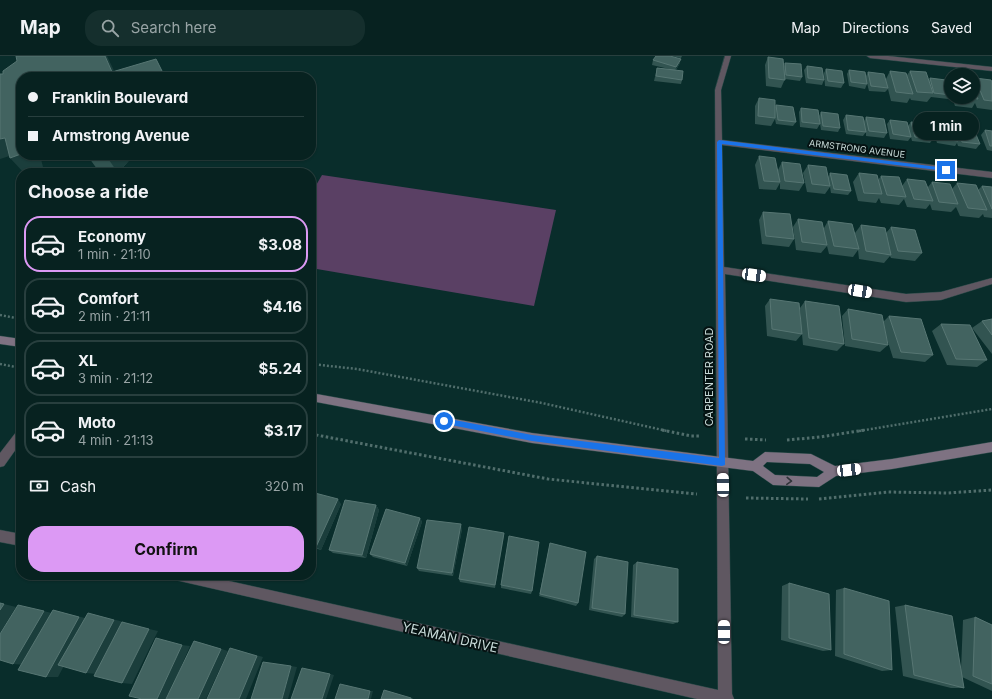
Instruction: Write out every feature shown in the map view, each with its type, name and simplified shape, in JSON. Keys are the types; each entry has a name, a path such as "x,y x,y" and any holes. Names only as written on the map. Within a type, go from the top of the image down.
{"main road":[{"path":"0,340 16,342"},
{"path":"316,398 532,438 755,466 773,480 779,481 818,482 834,471 892,464 992,447"},
{"path":"755,466 766,458 811,459 834,471"}],"street":[{"name":"CARPENTER ROAD","path":"726,699 718,90 728,56"},
{"path":"870,56 992,69"},
{"name":"ARMSTRONG AVENUE","path":"719,142 992,176"},
{"path":"721,270 906,298 941,296 992,281"},
{"path":"0,462 16,441"},
{"path":"0,536 16,539"},
{"name":"YEAMAN DRIVE","path":"197,580 726,699"}],"path":[{"path":"0,315 16,318"},
{"path":"0,364 16,367"},
{"path":"316,365 371,371 542,403 699,436"},
{"path":"783,441 820,437 992,409"},
{"path":"316,435 548,480 697,494"},
{"path":"745,439 768,440"},
{"path":"746,498 798,500 829,499 888,492 948,493 992,490"}],"shaded area":[{"path":"322,175 556,210 534,306 316,269 316,185"}],"building":[{"path":"16,56 105,56 112,72 16,72 16,156 10,158 5,138 0,139 0,74 3,74 3,71 17,61"},
{"path":"656,56 670,56 681,59 676,67 653,60"},
{"path":"768,57 783,59 785,80 769,78"},
{"path":"156,59 162,72 112,72"},
{"path":"785,63 801,64 802,77 786,75"},
{"path":"807,66 822,68 824,80 808,78"},
{"path":"657,68 683,71 682,80 656,76"},
{"path":"826,69 842,71 844,83 828,81"},
{"path":"849,70 865,72 867,84 851,82"},
{"path":"890,71 906,73 913,94 896,92"},
{"path":"910,71 926,72 933,93 917,92"},
{"path":"868,72 884,74 888,88 871,86"},
{"path":"930,78 944,80 944,94 934,93"},
{"path":"980,79 991,80 992,82 992,101 984,100 980,90"},
{"path":"759,98 775,100 775,118 758,116"},
{"path":"776,105 793,107 796,122 778,120"},
{"path":"801,108 818,110 820,124 802,122"},
{"path":"821,112 838,114 840,128 823,126"},
{"path":"846,115 863,117 866,132 848,130"},
{"path":"866,117 884,119 887,133 869,131"},
{"path":"890,120 907,122 911,137 893,134"},
{"path":"911,122 929,124 933,139 915,137"},
{"path":"936,124 954,127 958,141 940,139"},
{"path":"957,127 974,130 980,144 962,142"},
{"path":"985,130 992,131 992,146 990,146"},
{"path":"759,156 775,158 780,182 764,181"},
{"path":"782,162 800,164 804,183 785,181"},
{"path":"808,165 826,167 830,186 812,184"},
{"path":"830,173 847,175 851,191 834,189"},
{"path":"859,173 877,175 882,194 864,193"},
{"path":"881,176 899,177 906,197 887,195"},
{"path":"907,179 925,181 933,201 914,199"},
{"path":"932,182 950,184 958,204 939,202"},
{"path":"957,183 976,185 987,210 968,208"},
{"path":"982,186 992,187 992,209"},
{"path":"763,212 790,214 794,239 766,236"},
{"path":"798,219 822,222 827,245 802,242"},
{"path":"828,221 852,224 859,249 834,246"},
{"path":"861,225 885,228 891,255 866,251"},
{"path":"891,227 915,230 922,253 898,251"},
{"path":"770,299 799,303 802,334 772,329"},
{"path":"805,301 839,306 844,344 809,338"},
{"path":"848,309 882,315 888,345 852,339"},
{"path":"889,316 921,319 933,355 901,352"},
{"path":"992,319 992,335 982,321"},
{"path":"941,324 970,325 987,360 956,359"},
{"path":"316,493 338,499 316,547"},
{"path":"345,500 376,505 362,555 329,550"},
{"path":"386,509 420,518 405,563 370,554"},
{"path":"427,520 461,524 452,573 417,568"},
{"path":"469,527 504,533 495,585 459,579"},
{"path":"509,536 539,542 532,591 501,585"},
{"path":"550,543 586,552 578,603 540,594"},
{"path":"597,556 628,562 625,614 592,608"},
{"path":"637,562 678,569 678,622 634,615"},
{"path":"789,583 829,594 831,650 789,638"},
{"path":"844,588 889,601 892,670 844,654"},
{"path":"0,603 4,604 0,610"},
{"path":"18,605 44,611 13,664 0,660 0,634"},
{"path":"905,605 952,616 964,688 914,675"},
{"path":"53,610 79,617 46,677 18,670"},
{"path":"88,613 114,620 86,673 58,665"},
{"path":"975,617 992,625 992,684 973,676"},
{"path":"122,622 149,629 122,683 94,676"},
{"path":"156,638 182,645 157,699 142,699 129,696"},
{"path":"194,641 221,649 198,699 166,699"},
{"path":"230,648 257,656 239,699 207,699"},
{"path":"263,662 291,666 282,699 251,699"},
{"path":"302,668 330,674 322,699 291,699"},
{"path":"340,684 370,691 368,699 335,699"},
{"path":"384,690 411,698 411,699 381,699"}],"route":[{"path":"444,421 532,438 679,458 722,462 719,142 946,170"}]}
